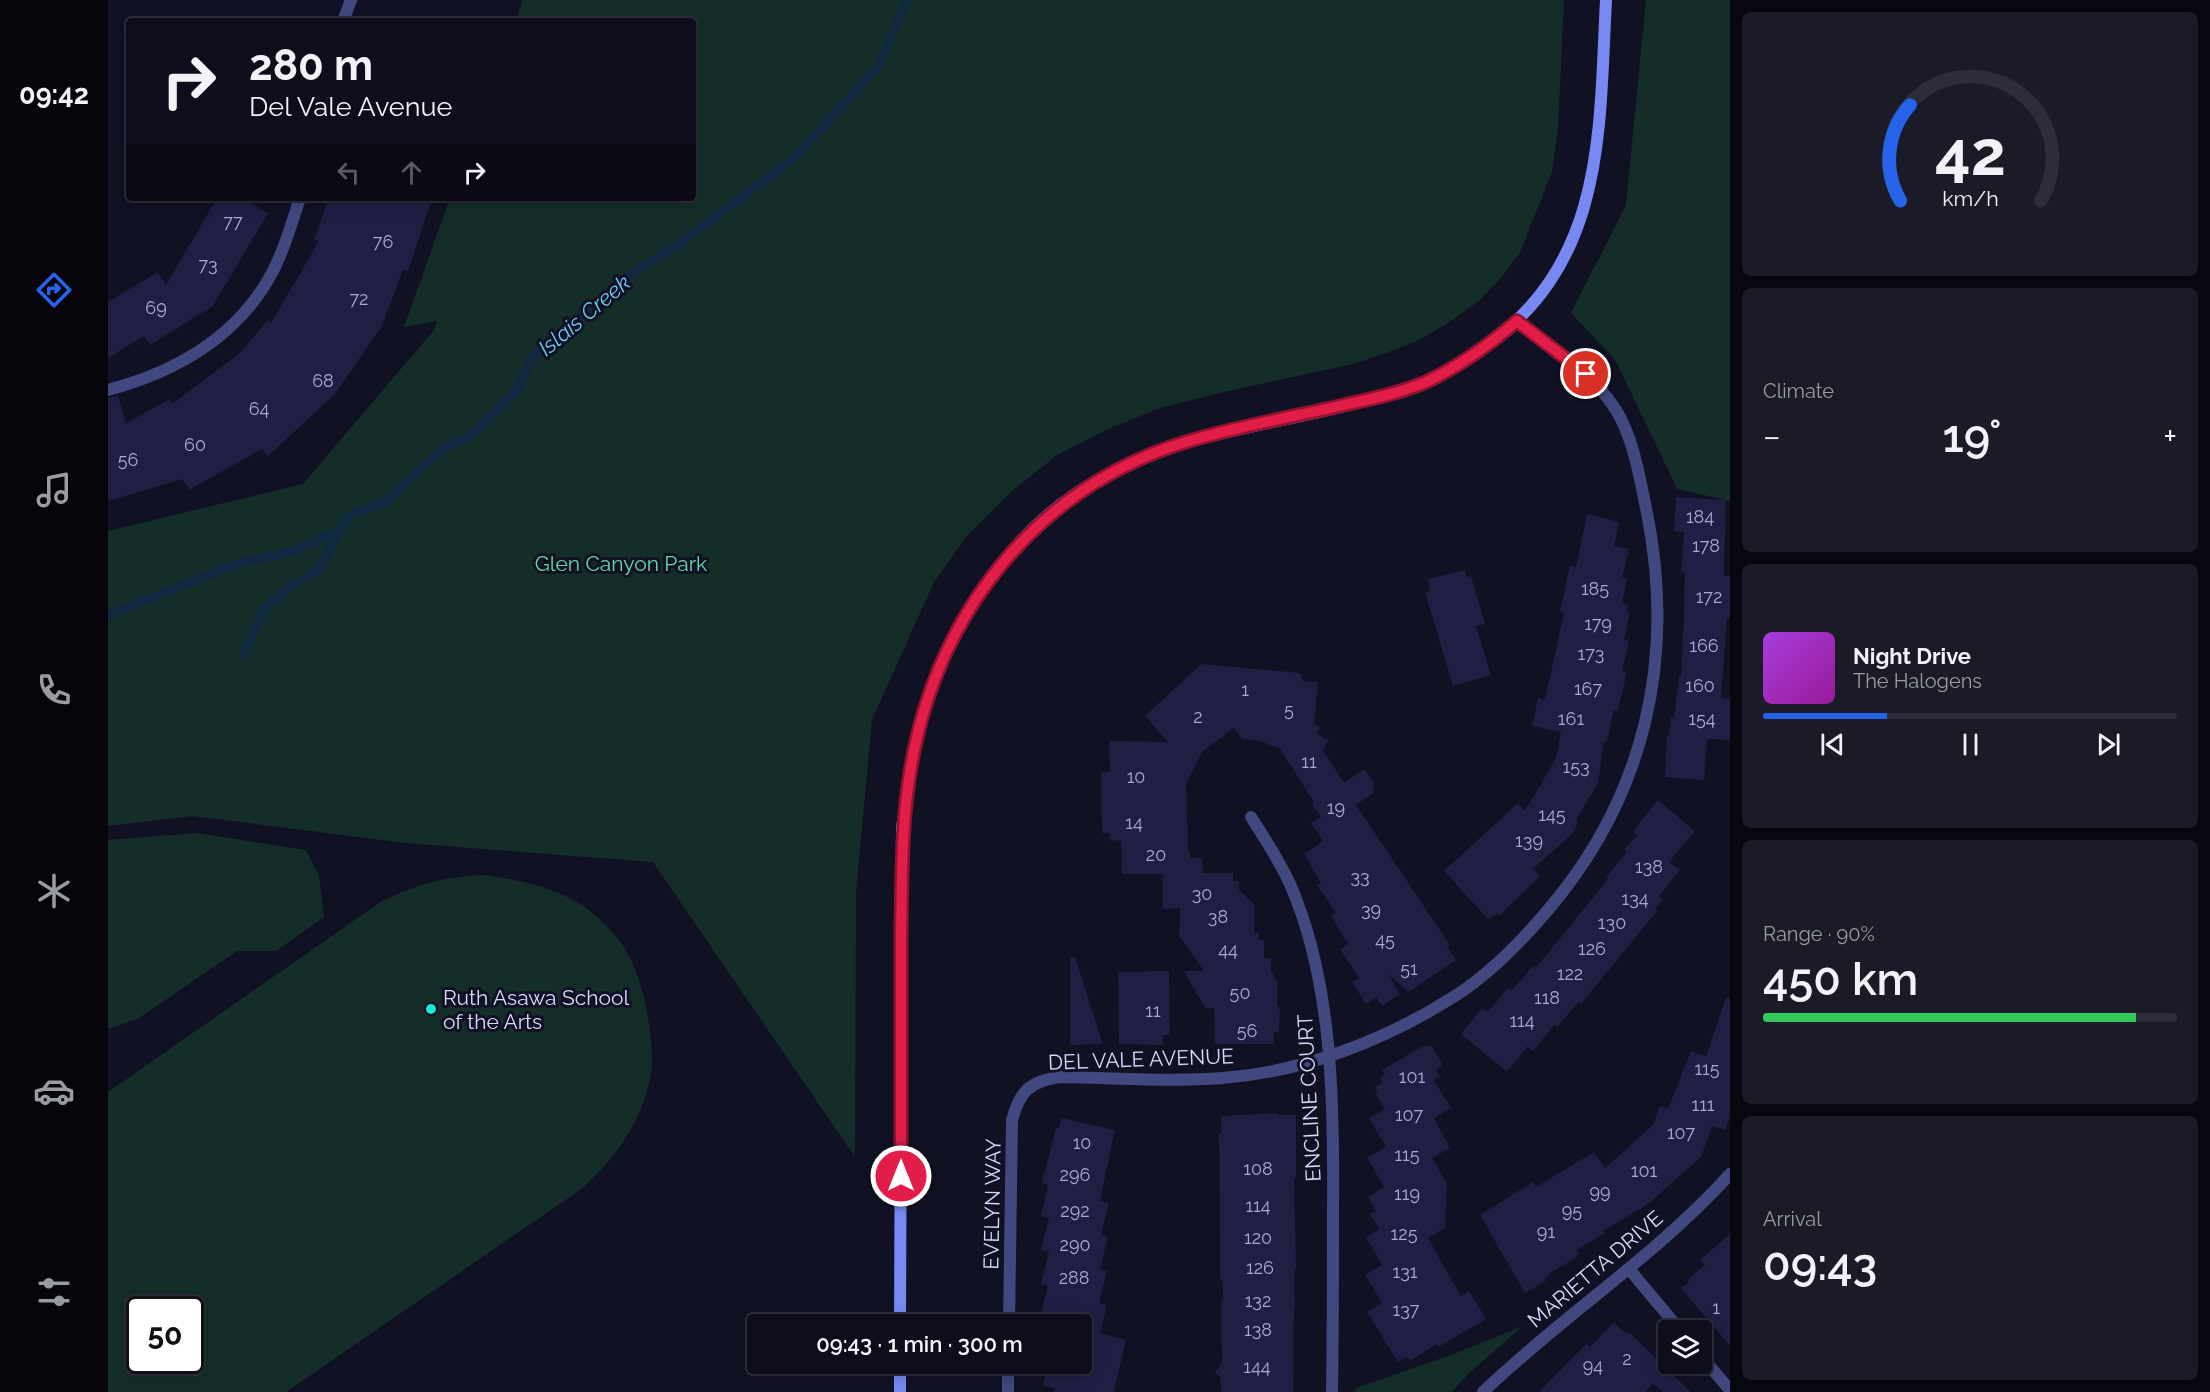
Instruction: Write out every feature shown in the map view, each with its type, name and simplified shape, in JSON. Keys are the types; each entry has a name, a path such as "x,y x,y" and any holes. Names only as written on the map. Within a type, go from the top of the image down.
{"main road":[{"path":"900,1314 903,828 910,767 924,711 945,656 974,601 992,576 1034,529 1057,508 1106,475 1187,442 1364,400 1423,383 1472,356 1517,321 1538,297 1560,265 1576,233 1587,199 1598,144 1606,0"},
{"path":"900,1374 900,1392"}],"street":[{"path":"344,18 351,0"},
{"path":"108,390 156,375 190,358 220,337 248,310 273,271 299,201"},
{"name":"DEL VALE AVENUE","path":"1027,1088 1042,1080 1059,1077 1192,1080 1225,1078 1277,1069 1328,1056 1383,1034 1452,998 1492,968 1529,933 1594,850 1618,804 1637,756 1649,703 1657,645 1659,592 1653,542 1642,485 1627,434 1618,413 1604,392 1586,374 1517,321"},
{"name":"ENCLINE COURT","path":"1251,817 1277,858 1290,884 1303,918 1322,993 1334,1124 1332,1392"},
{"name":"EVELYN WAY","path":"1009,1314 1012,1120 1017,1103 1027,1088"},
{"name":"MARIETTA DRIVE","path":"1483,1392 1510,1365 1673,1231 1730,1174"},
{"path":"1629,1269 1672,1320"},
{"path":"1712,1369 1730,1390"},
{"path":"1008,1374 1008,1392"}],"green space":[{"name":"Glen Canyon Park","path":"523,0 1564,0 1558,128 1552,172 1520,252 1500,279 1479,301 1417,341 1386,353 1353,364 1160,408 1106,430 1057,455 1011,492 966,537 934,582 872,720 856,893 855,1157 653,862 405,843 192,816 108,826 108,531 303,484 434,330 437,321 404,327 449,201 696,201 696,18 516,18"},
{"path":"1646,0 1730,0 1730,501 1677,489 1616,361 1571,313 1626,205"},
{"path":"197,833 306,850 319,876 324,917 276,951 237,951 139,1018 108,1029 108,840"},
{"path":"485,875 549,889 585,907 620,941 634,966 644,998 652,1050 652,1066 646,1096 624,1140 604,1167 580,1190 286,1392 108,1392 108,1092 382,901 444,879"},
{"path":"1523,1326 1468,1374 1452,1392 1355,1392 1356,1388 1454,1354"}],"building":[{"path":"215,201 247,201 268,213 213,306 150,345 144,336 108,358 108,302 158,272 166,285"},
{"path":"328,201 431,201 408,271 403,270 382,326 335,394 268,456 262,449 189,490 183,479 108,501 108,398 118,396 126,423 170,399 172,404 241,352 268,320 271,323 319,241 314,239"},
{"path":"1676,497 1726,500 1724,575 1730,576 1730,618 1727,618 1721,698 1730,699 1730,740 1707,739 1704,780 1665,777 1667,736 1669,736 1671,717 1674,718 1679,676 1681,676 1684,615 1685,573 1681,572 1684,532 1674,531"},
{"path":"1587,514 1619,522 1614,546 1629,549 1622,577 1627,578 1622,603 1628,605 1627,612 1630,613 1624,640 1629,641 1622,671 1627,672 1618,711 1614,710 1607,742 1604,742 1598,783 1576,820 1578,822 1572,834 1533,869 1540,876 1499,916 1497,914 1488,919 1444,871 1518,803 1525,811 1556,758 1561,732 1532,726 1538,698 1545,700 1564,612 1560,611 1570,565 1576,567"},
{"path":"1465,570 1467,577 1471,576 1485,624 1476,626 1491,675 1453,686 1425,592 1430,591 1428,579"},
{"path":"1201,664 1300,673 1303,681 1318,682 1314,724 1320,727 1316,734 1329,740 1323,750 1344,783 1364,769 1374,782 1373,793 1356,805 1450,945 1447,946 1456,960 1409,992 1388,974 1400,994 1382,1006 1376,997 1366,1004 1352,982 1359,978 1340,949 1348,944 1331,916 1336,913 1317,885 1321,883 1304,854 1323,841 1311,823 1321,817 1312,804 1314,802 1280,749 1260,741 1242,739 1234,728 1202,752 1186,784 1188,851 1190,851 1190,858 1202,858 1203,873 1233,873 1233,881 1239,881 1239,890 1254,904 1254,933 1259,933 1259,940 1264,940 1264,958 1271,958 1271,973 1274,973 1274,980 1277,980 1277,1007 1280,1007 1279,1032 1274,1032 1274,1044 1215,1044 1214,1008 1205,1008 1184,971 1204,971 1179,936 1180,908 1163,909 1163,874 1122,874 1121,840 1110,841 1109,833 1102,833 1101,772 1110,772 1109,741 1168,742 1145,716"},
{"path":"1658,800 1695,831 1669,862 1680,870 1659,896 1663,899 1655,909 1657,911 1581,1004 1579,1002 1557,1027 1554,1025 1533,1051 1528,1046 1507,1072 1461,1034 1482,1008 1488,1012 1509,987 1512,990 1558,941 1608,879 1606,877 1627,852 1624,850 1637,835 1633,831"},
{"path":"1075,957 1103,1044 1070,1045 1070,958"},
{"path":"1169,971 1170,1035 1163,1035 1163,1045 1119,1044 1118,972"},
{"path":"1726,997 1730,998 1730,1117 1725,1130 1712,1126 1701,1157 1648,1204 1603,1231 1605,1233 1577,1250 1579,1254 1576,1258 1548,1274 1549,1276 1544,1279 1546,1281 1525,1293 1480,1215 1533,1182 1536,1187 1594,1152 1605,1168 1653,1125 1660,1106 1668,1109 1691,1051 1706,1056"},
{"path":"1423,1046 1432,1046 1443,1066 1436,1070 1440,1076 1434,1080 1451,1108 1434,1118 1450,1148 1432,1158 1447,1183 1445,1228 1428,1238 1461,1296 1469,1291 1486,1319 1438,1347 1437,1344 1410,1361 1407,1357 1398,1362 1367,1312 1382,1303 1365,1275 1382,1265 1366,1237 1379,1229 1370,1214 1376,1211 1368,1197 1384,1187 1367,1158 1386,1147 1369,1118 1385,1109 1375,1093 1378,1092 1375,1087 1382,1083 1380,1078 1385,1075 1382,1070"},
{"path":"1278,1113 1278,1115 1296,1115 1293,1392 1221,1392 1221,1378 1215,1373 1222,1363 1223,1283 1220,1277 1219,1134 1221,1134 1221,1116"},
{"path":"1061,1118 1115,1130 1100,1201 1109,1203 1101,1235 1108,1237 1100,1269 1107,1271 1099,1303 1107,1305 1100,1333 1126,1340 1114,1392 1054,1392 1055,1388 1043,1386 1046,1374 1092,1374 1092,1314 1041,1314 1048,1286 1041,1284 1049,1252 1041,1250 1049,1218 1041,1216 1048,1185 1042,1183 1056,1128 1059,1128"},
{"path":"1730,1234 1730,1346 1712,1325 1712,1320 1708,1320 1681,1288 1705,1265 1700,1260"},
{"path":"1614,1322 1624,1332 1630,1333 1658,1360 1658,1374 1672,1374 1691,1392 1664,1392 1653,1384 1645,1392 1539,1392 1587,1343 1590,1347"}],"waterway":[{"name":"Islais Creek","path":"243,655 265,608 291,586 319,569 348,516 387,501 442,449 473,434 517,390 534,355 623,280 682,242 792,160 879,65 907,0"},
{"path":"108,615 242,562 288,553 341,530"}],"place":[{"name":"Ruth Asawa School of the Arts","path":"431,1009"}],"route":[{"path":"901,1176 902,843 910,767 924,711 945,656 974,601 1013,551 1057,508 1080,491 1134,462 1187,442 1219,433 1364,400 1423,383 1472,356 1517,321 1586,374"}]}
